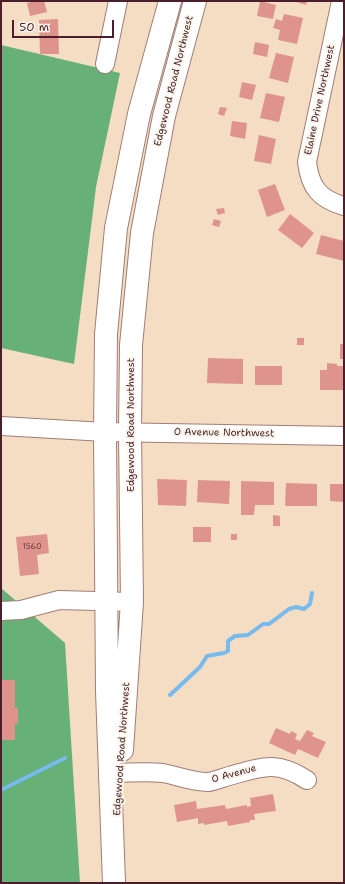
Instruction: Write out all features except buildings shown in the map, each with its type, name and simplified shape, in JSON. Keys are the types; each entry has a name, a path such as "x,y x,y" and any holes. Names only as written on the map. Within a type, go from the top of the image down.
{"main road":[{"name":"Edgewood Road Northwest","path":"115,773 107,691 105,432 106,334 116,228 139,114 170,1"},
{"name":"Edgewood Road Northwest","path":"114,883 115,773 132,602 130,432 131,345 142,233 164,116 196,1"}],"street":[{"path":"106,64 118,1"},
{"name":"Elaine Drive Northwest","path":"341,1 307,162 313,186 320,194 333,203 344,206"},
{"name":"O Avenue Northwest","path":"1,426 105,432 344,436"},
{"path":"1,611 21,610 59,600 132,602"},
{"name":"O Avenue","path":"115,773 160,773 179,776 188,780 209,782 258,768 276,766 293,771 307,780"}],"green space":[{"path":"1,45 120,73 96,187 74,364 1,348"},
{"path":"1,588 65,643 80,883 1,883"}],"waterway":[{"path":"170,695 200,667 207,656 228,651 228,641 235,636 248,635 263,624 269,624 289,609 296,607 304,609 310,604 312,593"},
{"path":"1,790 65,758"}]}
